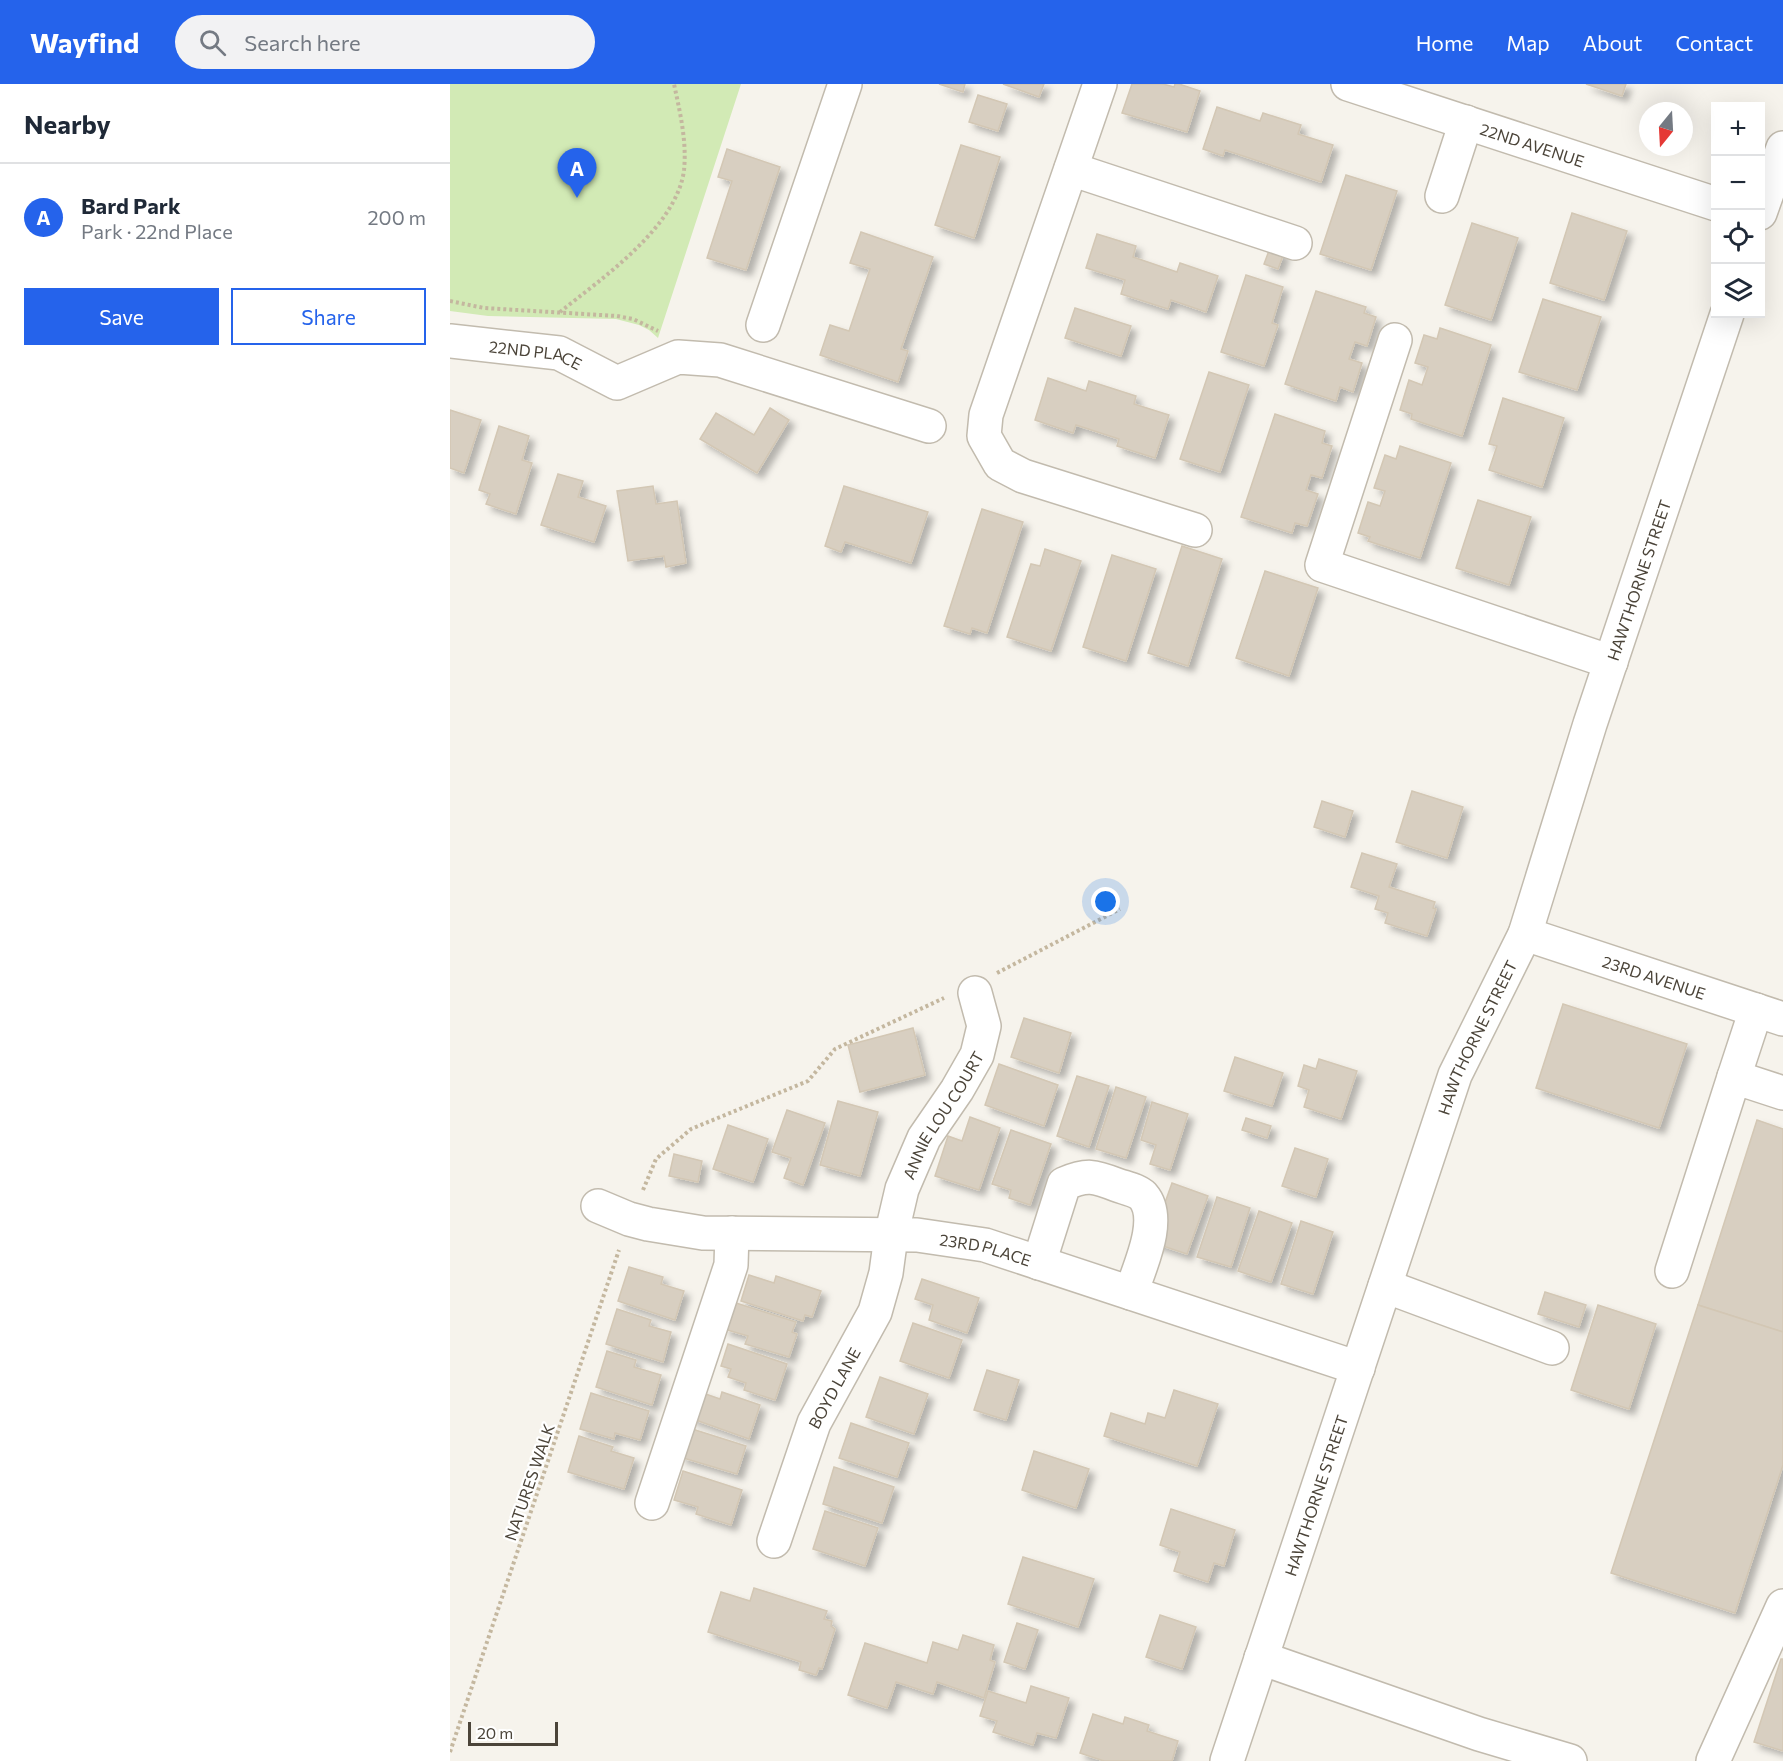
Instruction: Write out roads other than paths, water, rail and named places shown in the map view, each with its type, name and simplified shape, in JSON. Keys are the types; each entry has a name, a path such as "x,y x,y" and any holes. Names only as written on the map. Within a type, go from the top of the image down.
{"street":[{"path":"763,325 845,84"},
{"path":"1100,84 986,415 984,436 1000,464 1023,476 1195,530"},
{"name":"22ND AVENUE","path":"1348,84 1711,202"},
{"path":"1442,196 1466,122"},
{"path":"1762,210 1783,148"},
{"path":"1071,169 1295,243"},
{"path":"1765,220 1783,226"},
{"name":"HAWTHORNE STREET","path":"1227,1761 1455,1075 1525,934 1611,662 1726,318"},
{"path":"1395,340 1322,566 1611,662"},
{"name":"22ND PLACE","path":"450,341 559,353 616,383 678,357 720,360 929,426"},
{"name":"23RD AVENUE","path":"1525,934 1770,1014"},
{"name":"ANNIE LOU COURT","path":"891,1236 902,1189 924,1138 957,1090 977,1055 984,1026 972,988"},
{"path":"1672,1271 1734,1077 1770,1014"},
{"path":"1734,1077 1783,1093"},
{"path":"1039,1263 1064,1184 1081,1177 1099,1178 1141,1194 1150,1208 1152,1224 1131,1293"},
{"name":"23RD PLACE","path":"598,1206 648,1224 704,1233 917,1235 985,1245 1358,1368"},
{"path":"652,1503 731,1265 732,1233"},
{"name":"BOYD LANE","path":"774,1541 814,1424 875,1312 886,1273 891,1236"},
{"path":"1385,1286 1552,1348"},
{"path":"1713,1761 1783,1606"},
{"path":"1261,1658 1479,1734 1570,1761"}],"place":[{"name":"Bard Park","path":"577,198"}]}
